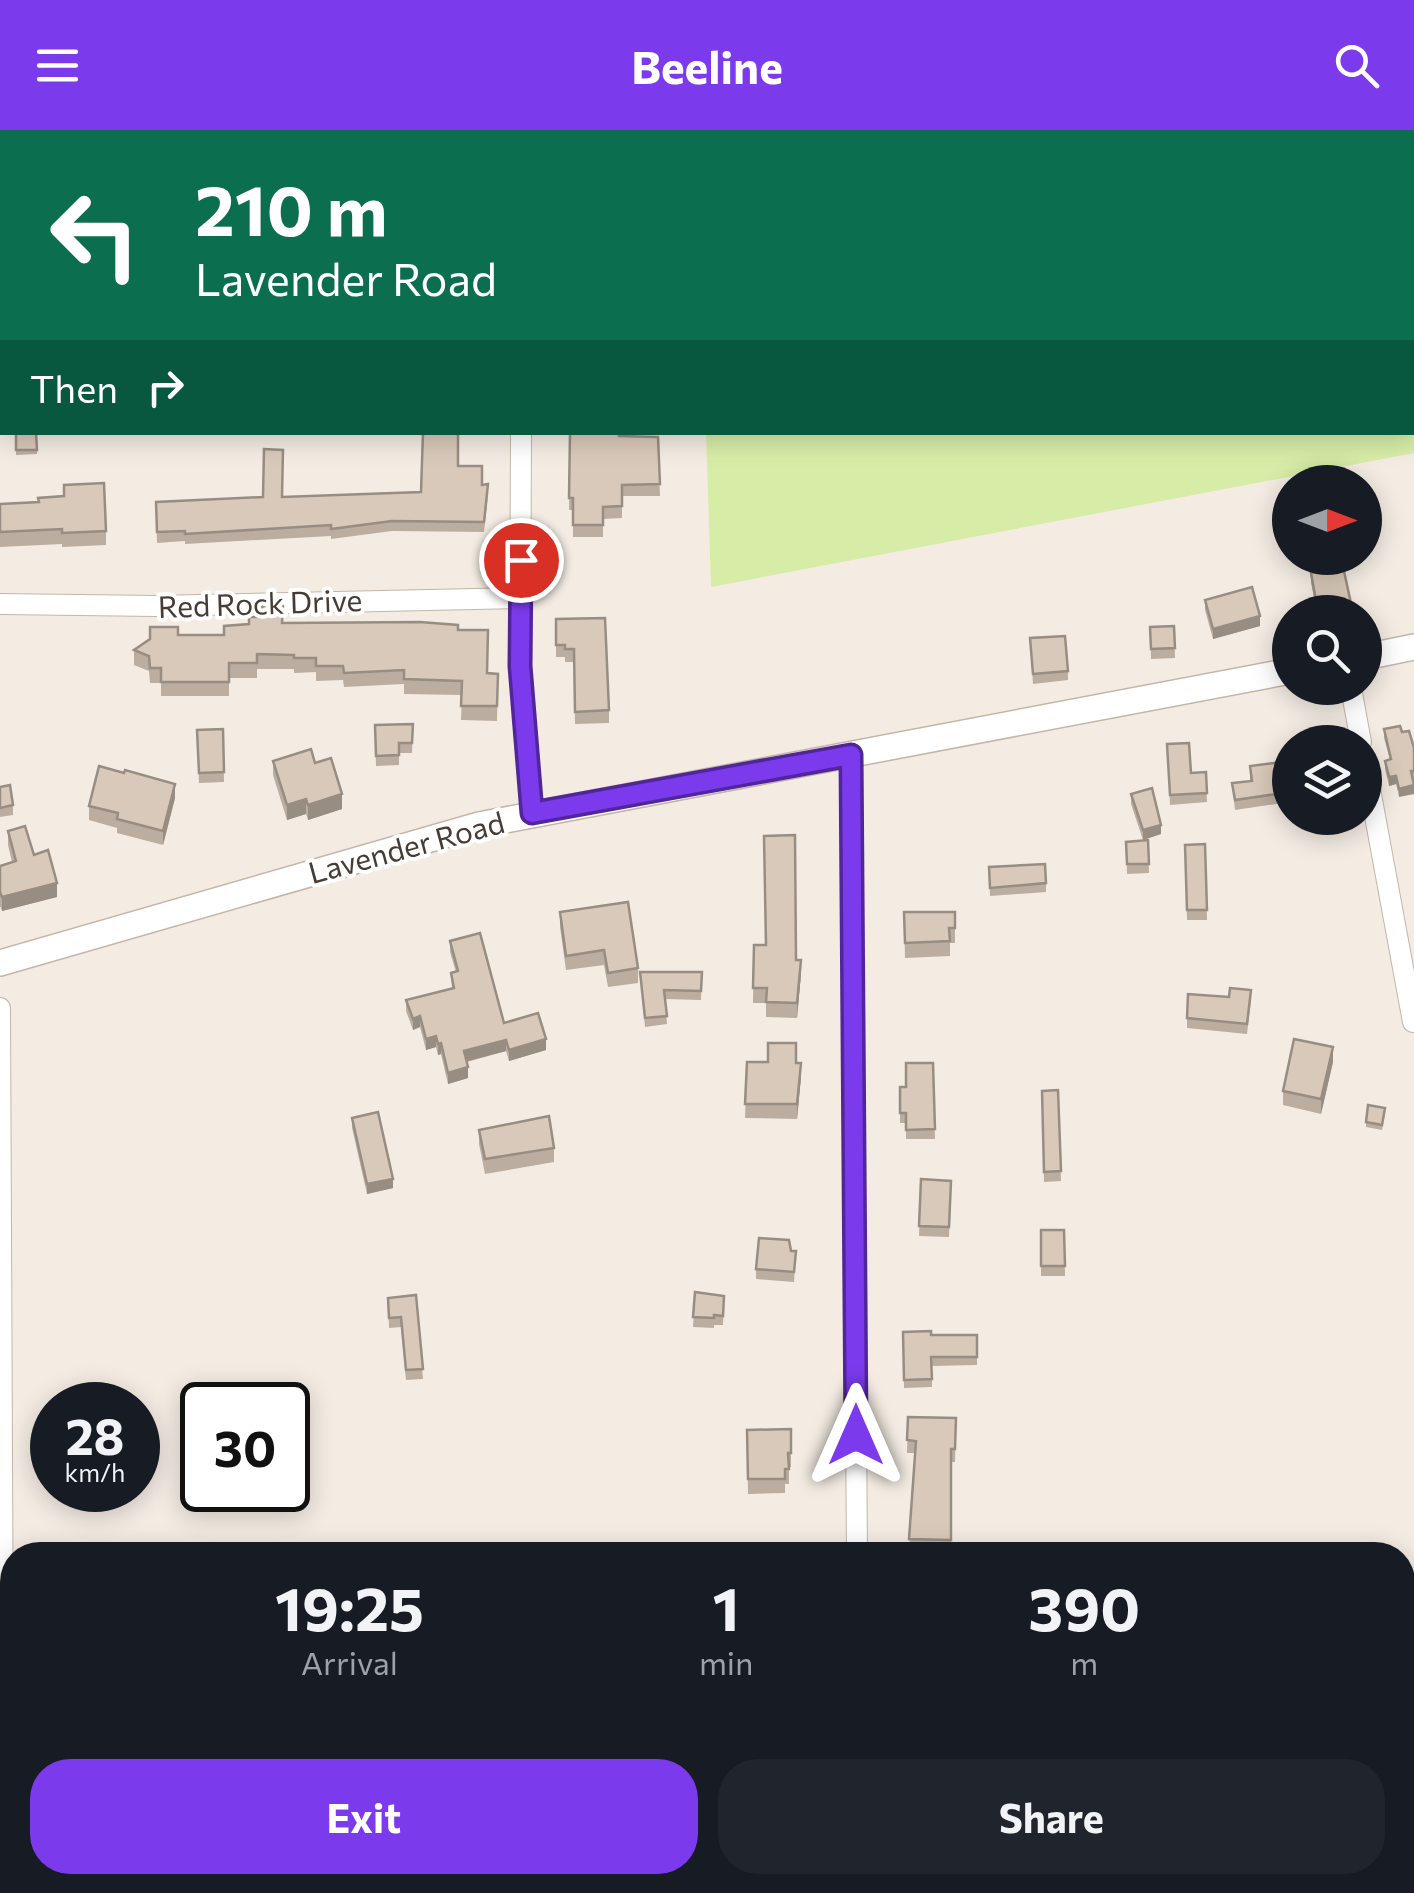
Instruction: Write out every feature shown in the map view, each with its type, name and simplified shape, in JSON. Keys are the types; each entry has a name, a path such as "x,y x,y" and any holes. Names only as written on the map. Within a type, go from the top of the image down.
{"street":[{"path":"521,435 520,666 532,813"},
{"name":"Red Rock Drive","path":"0,604 156,606 520,598"},
{"path":"1382,654 1414,647"},
{"name":"Lavender Road","path":"0,964 408,843 532,813 1272,674"},
{"path":"851,755 858,1542"},
{"path":"1379,835 1414,1022"},
{"path":"0,1008 2,1542"}],"green space":[{"path":"706,435 1414,435 1414,453 1351,465 1272,465 1272,480 711,587"}],"building":[{"path":"16,435 36,435 37,450 16,450"},
{"path":"423,435 458,435 458,466 482,466 482,485 488,484 484,522 392,521 331,529 331,525 185,534 157,532 156,502 263,497 264,449 283,450 282,497 421,492"},
{"path":"570,435 658,437 660,484 622,485 622,506 603,507 603,525 573,525 573,498 569,498"},
{"path":"104,483 106,531 0,532 0,504 64,496 64,485"},
{"path":"1311,575 1345,575 1349,595 1315,595"},
{"path":"1252,587 1260,616 1213,629 1205,600"},
{"path":"262,606 283,606 282,623 420,622 458,625 458,630 488,630 487,673 498,674 497,706 461,706 462,681 404,679 404,670 344,673 343,666 316,666 316,658 294,655 257,654 257,663 229,663 229,682 161,682 161,668 150,668 149,656 134,650 150,639 150,627 178,627 178,635 224,635 224,626 249,624 249,617 262,617"},
{"path":"605,618 609,710 575,712 574,649 556,645 556,619"},
{"path":"1174,626 1175,648 1151,649 1150,627"},
{"path":"1065,636 1068,671 1033,674 1030,638"},
{"path":"413,724 412,743 399,743 399,755 376,756 375,725"},
{"path":"1400,726 1402,732 1409,731 1414,748 1414,785 1399,789 1396,776 1389,777 1385,761 1391,759 1384,729"},
{"path":"223,729 224,772 199,773 197,730"},
{"path":"1189,743 1191,773 1206,772 1207,793 1170,795 1167,744"},
{"path":"311,749 315,763 331,758 342,794 308,805 306,799 287,805 273,761"},
{"path":"1272,763 1272,795 1235,800 1232,783 1252,781 1250,766"},
{"path":"99,766 175,784 163,831 117,819 118,813 89,806"},
{"path":"10,785 13,805 0,808 0,787"},
{"path":"1152,788 1161,825 1143,830 1131,794"},
{"path":"25,826 34,855 48,850 57,883 2,897 0,866 16,861 8,831"},
{"path":"795,835 796,960 801,960 797,1003 766,1002 767,988 753,988 754,945 766,945 764,836"},
{"path":"1148,840 1149,864 1127,864 1126,842"},
{"path":"1205,844 1207,910 1187,910 1185,845"},
{"path":"1045,864 1046,883 990,888 989,867"},
{"path":"628,902 638,968 608,973 604,950 566,956 560,912"},
{"path":"904,912 955,912 955,928 949,928 950,941 905,943"},
{"path":"480,933 504,1023 538,1013 546,1039 509,1050 506,1040 464,1051 468,1067 448,1073 441,1043 438,1044 436,1036 426,1039 420,1016 413,1019 406,1000 454,988 451,973 458,971 450,941"},
{"path":"640,972 702,972 701,991 664,990 667,1016 645,1018"},
{"path":"1230,988 1251,990 1247,1024 1187,1018 1188,994 1229,997"},
{"path":"1294,1039 1333,1047 1321,1099 1283,1091"},
{"path":"768,1043 796,1043 796,1063 801,1063 797,1104 745,1104 747,1062 768,1062"},
{"path":"906,1063 933,1063 935,1129 906,1130 906,1113 900,1113 900,1087 906,1087"},
{"path":"1058,1090 1061,1171 1044,1172 1042,1091"},
{"path":"1368,1105 1385,1108 1382,1125 1366,1122"},
{"path":"378,1112 393,1179 367,1184 352,1118"},
{"path":"549,1116 554,1148 485,1159 479,1130"},
{"path":"921,1179 951,1181 949,1227 919,1226"},
{"path":"1041,1230 1064,1230 1065,1266 1041,1266"},
{"path":"759,1238 789,1240 791,1251 796,1251 794,1272 756,1269"},
{"path":"695,1292 724,1296 723,1316 693,1317"},
{"path":"416,1295 423,1369 406,1370 401,1317 389,1318 388,1298"},
{"path":"931,1331 931,1335 977,1335 977,1357 931,1357 932,1379 904,1380 903,1332"},
{"path":"908,1417 956,1418 955,1449 951,1449 951,1540 909,1539 916,1441 907,1440"},
{"path":"791,1429 785,1479 748,1479 747,1430"}],"route":[{"path":"521,560 520,666 532,813 851,755 856,1435"}]}
